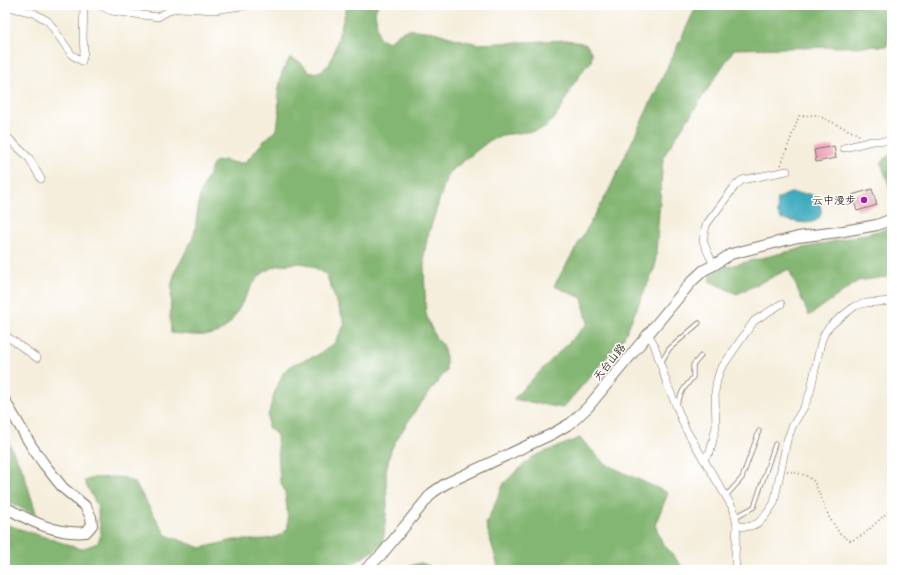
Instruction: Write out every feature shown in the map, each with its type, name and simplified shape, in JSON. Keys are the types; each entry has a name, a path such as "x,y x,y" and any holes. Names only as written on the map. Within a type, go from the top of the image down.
{"street":[{"path":"5,6 34,13 48,21 72,55 82,61 84,52 84,5"},
{"path":"98,5 111,10 158,17 172,9 184,8 214,10 248,5"},
{"path":"5,135 29,158 41,179"},
{"path":"844,148 872,141 892,141"},
{"path":"714,265 703,240 706,225 735,186 742,180 787,171"},
{"name":"天台山路","path":"365,570 382,554 432,493 445,484 552,434 571,423 588,406 692,281 704,270 731,254 798,237 877,225 892,219"},
{"path":"737,526 751,526 760,522 774,503 787,440 793,425 804,407 810,393 821,342 825,332 831,325 855,306 866,303 892,301"},
{"path":"703,459 710,452 715,433 715,391 720,370 754,321 781,304"},
{"path":"648,334 654,344 667,384 685,428 734,510 737,526 735,556 736,570"},
{"path":"5,335 37,358"},
{"path":"5,402 44,464 63,488 85,506 91,517 92,525 86,532 72,533 28,520 5,508"}],"lane":[{"path":"660,364 669,349 699,323"},
{"path":"676,405 683,390 693,378 693,365 701,356"},
{"path":"726,496 742,478 759,431"},
{"path":"735,516 754,507 775,444"}],"path":[{"path":"778,173 799,116 817,115 872,141"},
{"path":"782,470 805,475 814,481 829,517 840,534 851,541 863,535 892,508"}],"green space":[{"path":"350,5 378,5 375,12 379,38 389,42 398,34 406,30 416,30 434,32 478,44 568,40 586,44 592,53 591,62 573,85 554,119 545,128 535,131 502,135 489,141 456,167 449,174 445,182 427,239 424,255 424,270 426,314 436,338 442,344 446,357 446,371 415,411 391,450 386,470 387,505 383,544 343,570 5,570 5,524 81,549 98,543 101,533 97,505 84,481 94,478 125,478 135,483 166,535 201,548 234,540 258,540 272,538 281,535 288,528 285,492 280,481 277,435 268,427 268,416 274,394 283,373 293,364 316,356 334,344 345,324 326,274 303,263 282,265 272,268 258,278 228,325 219,332 208,335 171,333 170,318 172,284 175,271 192,240 195,230 200,194 214,162 224,160 235,163 245,163 263,142 277,129 279,115 278,93 282,72 290,58 300,62 310,73 319,72 329,65 346,10"},
{"path":"697,5 892,5 892,11 887,46 734,49 663,157 655,267 624,337 563,408 513,399 588,323 582,298 554,286 608,192"},
{"path":"892,152 892,193 881,163"},
{"path":"892,228 892,276 858,281 809,316 789,269 737,294 709,281 714,270"},
{"path":"5,436 23,471 37,516 5,500"},
{"path":"580,438 605,464 668,493 655,525 662,542 685,570 499,570 486,524 504,483 532,457"},
{"path":"421,563 440,570 394,570"}],"water":[{"path":"790,193 809,194 818,198 821,210 820,216 817,220 806,223 781,219 778,214 777,199"}],"building":[{"path":"834,146 836,158 816,162 814,150"},
{"name":"云中漫步","path":"872,189 877,205 857,211 852,195"}],"place":[{"name":"云中漫步","path":"864,200"}]}
